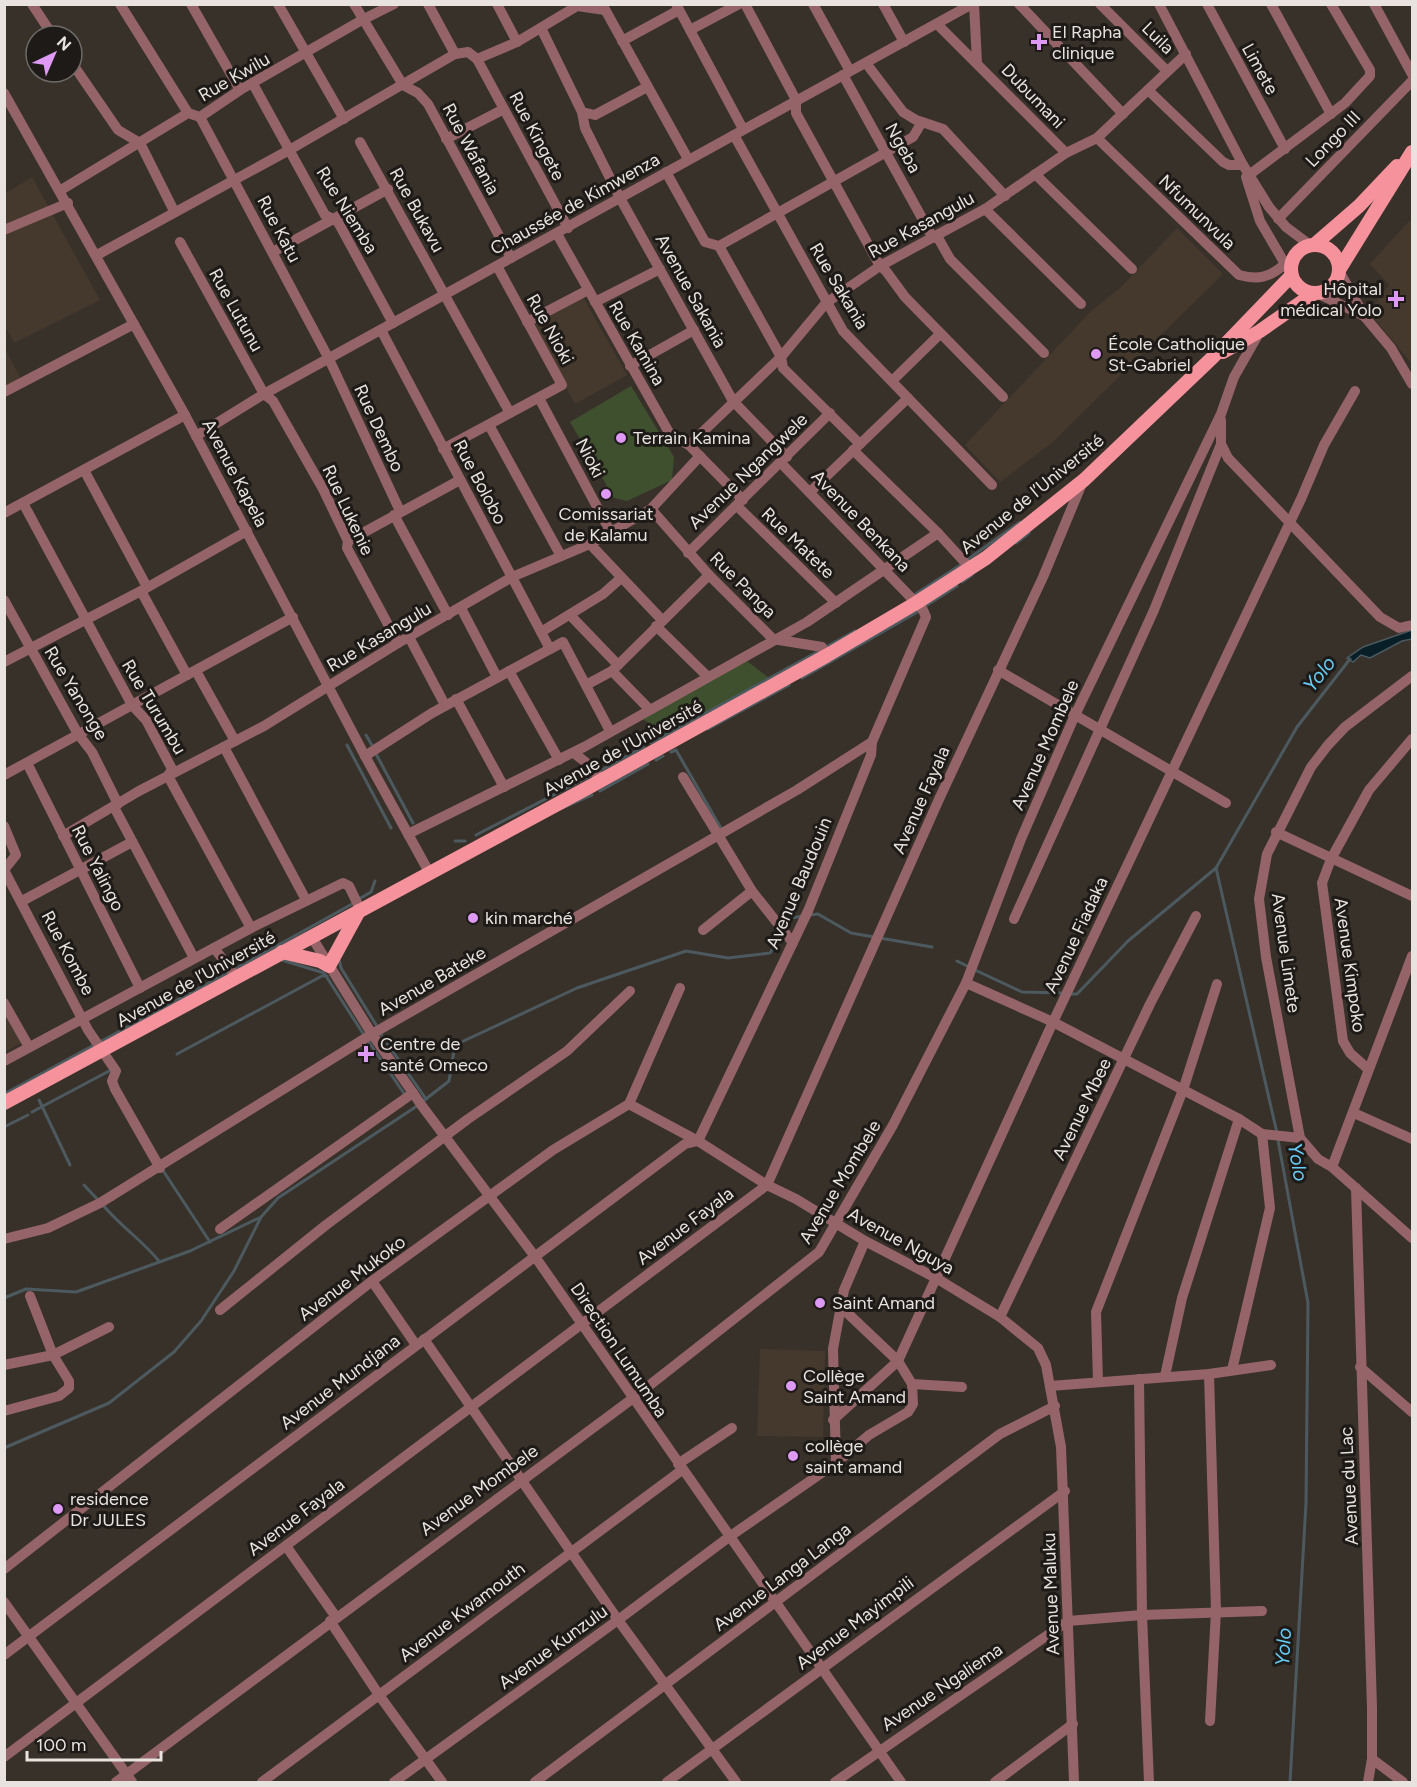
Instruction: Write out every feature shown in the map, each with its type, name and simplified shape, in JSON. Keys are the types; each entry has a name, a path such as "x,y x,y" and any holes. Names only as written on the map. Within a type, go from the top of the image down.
{"main road":[{"path":"1413,151 1339,270 1335,283 1316,294 1300,288 1289,271 1295,255 1312,245 1359,206 1413,151"},
{"path":"1312,245 1329,249 1334,255 1339,270"},
{"name":"Avenue de l’Université","path":"4,1102 102,1052 236,976 600,781 826,656 916,603 970,568 1084,480 1214,357 1289,271"},
{"name":"Avenue de l’Université","path":"1214,357 1260,331 1316,294"},
{"path":"282,952 320,961 329,966 360,909"}],"street":[{"path":"32,4 45,24"},
{"path":"120,4 188,113"},
{"path":"192,4 240,90"},
{"path":"278,4 344,119"},
{"name":"Rue Wafania","path":"354,4 403,85 418,93 429,104 512,258"},
{"name":"Rue Kwilu","path":"61,190 188,113 200,117 240,90 394,4"},
{"path":"428,4 455,54"},
{"path":"497,4 517,42"},
{"path":"690,30 739,4"},
{"path":"745,4 796,100 796,113 880,266 940,334 1003,397"},
{"name":"Ngeba","path":"813,4 886,152 935,237 951,259 1044,353"},
{"path":"883,4 904,42"},
{"path":"973,4 977,63"},
{"name":"Chaussée de Kimwenza","path":"196,436 264,394 973,4"},
{"path":"1019,4 1123,114"},
{"name":"Luila","path":"1100,4 1167,71"},
{"path":"1159,4 1246,170 1278,219 1312,245"},
{"name":"Limete","path":"1207,4 1285,149"},
{"path":"1271,4 1331,114"},
{"path":"1148,90 1223,162 1246,170 1285,149 1331,114 1365,83 1371,73 1331,4"},
{"path":"1374,4 1413,74"},
{"path":"97,255 291,149 455,54 468,52 477,59 517,42 577,5 604,7 688,159"},
{"path":"622,41 678,7"},
{"name":"Rue Sakania","path":"678,7 826,303 854,344 992,485"},
{"name":"Dubumani","path":"938,24 1066,153"},
{"name":"Avenue Sakania","path":"541,28 582,112 585,128 620,198 733,401 784,460"},
{"name":"Rue Kasangulu","path":"689,445 780,357 826,303 880,266 986,209 1066,153 1097,138 1186,54"},
{"name":"Rue Kingete","path":"477,59 568,228"},
{"path":"866,63 898,106 922,123 932,123 943,129 1005,196"},
{"path":"84,80 118,130 140,144 174,211"},
{"name":"Longo III","path":"1278,219 1413,81"},
{"name":"Rue Niemba","path":"254,84 325,214 333,218 393,323"},
{"path":"582,112 595,115 647,87"},
{"name":"Avenue Kapela","path":"4,93 61,190 185,415 294,617 365,756 429,872"},
{"path":"446,139 504,109"},
{"name":"Rue Katu","path":"200,117 329,358"},
{"path":"666,172 705,242 719,246 836,183 913,137 922,123"},
{"name":"Nfumunvula","path":"1097,138 1239,275 1253,279 1289,271"},
{"name":"Rue Bukavu","path":"360,142 510,413"},
{"path":"1246,170 1260,221 1289,271"},
{"path":"1035,174 1132,269"},
{"path":"273,252 388,189"},
{"path":"5,229 68,204"},
{"path":"986,209 1081,304"},
{"name":"Rue Kamina","path":"557,234 671,436 689,445 700,456"},
{"name":"Rue Lutunu","path":"180,242 264,394"},
{"path":"719,246 780,357 783,368 830,413 857,447 970,568"},
{"name":"Rue Nioki","path":"497,266 562,385 539,398"},
{"path":"595,302 660,269"},
{"path":"1339,270 1365,316 1391,348 1413,384"},
{"path":"527,321 588,290"},
{"path":"1316,294 1365,316"},
{"path":"4,392 134,324"},
{"name":"Rue Bolobo","path":"381,330 550,649"},
{"path":"630,366 694,330"},
{"name":"Avenue Mombele","path":"116,1782 129,1778 333,1619 632,1399 808,1263 819,1252 893,1125 966,983 1021,839 1075,715 1221,414 1234,377 1260,331"},
{"path":"892,381 940,334"},
{"name":"Rue Dembo","path":"329,358 397,513 448,615"},
{"name":"Avenue Fiadaka","path":"833,1420 898,1361 1053,1022 1291,521 1324,445 1355,391"},
{"name":"Rue Lukenie","path":"264,394 273,401 287,424 348,541 347,548 445,705"},
{"path":"443,449 539,398"},
{"name":"Nioki","path":"539,398 611,532"},
{"path":"810,492 908,398"},
{"name":"Avenue Ngangwele","path":"688,552 830,413"},
{"path":"1014,920 1154,610 1221,444 1221,414"},
{"path":"4,513 142,436 185,415"},
{"path":"489,425 561,556"},
{"path":"1221,444 1239,470 1291,521 1380,617 1399,628 1413,625"},
{"name":"Rue Kasangulu","path":"63,836 235,741 513,577 590,544 651,509 700,456"},
{"name":"Rue Matete","path":"700,456 740,503 836,603"},
{"name":"Avenue Benkana","path":"784,460 810,492 916,603"},
{"path":"84,470 144,589 192,673 235,741"},
{"path":"348,541 460,480"},
{"name":"Avenue Fayala","path":"4,1756 766,1185 998,670 1043,578 1084,480"},
{"name":"Rue Turumbu","path":"23,503 132,705 146,720 172,769 168,776 251,928"},
{"name":"Rue Panga","path":"651,509 709,575 773,639 822,647 826,656"},
{"path":"4,662 85,621 247,531"},
{"path":"408,834 574,753 836,603 938,533"},
{"path":"590,544 707,676"},
{"path":"586,685 615,668 709,575"},
{"path":"541,632 603,594 621,578"},
{"name":"Rue Yanonge","path":"4,600 78,734 92,752 132,842 194,958"},
{"name":"Avenue Baudouin","path":"698,1141 787,935 805,916 871,755 872,742 926,617 924,610 916,603"},
{"path":"461,608 497,676"},
{"path":"570,615 650,708"},
{"path":"4,776 294,617"},
{"path":"365,756 403,729 563,642 610,731"},
{"path":"998,670 1226,803"},
{"path":"510,671 559,760"},
{"name":"Avenue Limete","path":"1300,1138 1266,957 1259,899 1267,854 1276,832 1311,767 1328,745 1344,727 1413,676"},
{"path":"456,699 504,787"},
{"name":"Avenue Kimpoko","path":"1368,1069 1350,1053 1343,1041 1322,892 1324,873 1369,790 1413,739"},
{"name":"Avenue Bateke","path":"4,1239 68,1220 160,1168 372,1034 834,768 872,742"},
{"path":"224,747 306,900"},
{"path":"574,753 594,769 600,781"},
{"name":"Rue Yalingo","path":"27,763 140,988"},
{"path":"683,777 752,891 787,935"},
{"path":"4,826 16,855 4,870"},
{"path":"1276,832 1413,896"},
{"path":"22,901 132,842"},
{"name":"Rue Kombe","path":"4,870 102,1052 116,1071 112,1081 115,1089 160,1168"},
{"path":"4,1061 251,928 343,883 349,886 360,909"},
{"path":"703,930 752,891"},
{"name":"Avenue Mbee","path":"1000,1317 1180,943 1196,916"},
{"name":"Direction Lumumba","path":"311,936 372,1034 536,1258 632,1399 901,1782"},
{"path":"214,948 236,976"},
{"path":"1332,1167 1413,956"},
{"path":"966,983 1053,1022 1267,1135 1300,1138 1318,1159 1332,1167 1413,1238"},
{"path":"1098,1382 1096,1312 1183,1090 1217,984"},
{"path":"629,1104 680,988"},
{"path":"220,1310 326,1225 567,1051 630,991"},
{"path":"4,1003 28,1047"},
{"path":"220,1229 417,1098"},
{"name":"Avenue Nguya","path":"629,1104 698,1141 766,1185 796,1199 835,1224 936,1278 1000,1317 1038,1348 1046,1365 1055,1406"},
{"name":"Avenue Mukoko","path":"4,1569 372,1281 553,1150 629,1104"},
{"path":"1354,1113 1413,1139"},
{"path":"1166,1376 1182,1298 1239,1119"},
{"path":"1232,1370 1270,1208 1267,1135"},
{"name":"Avenue Mundjana","path":"4,1654 420,1342 536,1258 685,1144 698,1141"},
{"name":"Avenue du Lac","path":"1356,1188 1360,1367 1369,1563 1372,1759 1368,1782"},
{"path":"836,1463 833,1420 833,1349 844,1290 865,1241"},
{"path":"372,1281 471,1405 618,1620 736,1782"},
{"path":"4,1411 33,1405 58,1396 69,1388 69,1381 53,1355 30,1296"},
{"path":"840,1306 898,1361 912,1384 962,1387"},
{"path":"4,1365 53,1355 109,1327"},
{"path":"1050,1386 1209,1374 1271,1365"},
{"path":"1360,1367 1413,1412"},
{"path":"1209,1374 1216,1611 1210,1721"},
{"path":"1139,1379 1142,1615 1149,1782"},
{"name":"Avenue Kunzulu","path":"394,1782 618,1620 729,1536 836,1463 869,1435 908,1412 913,1404 912,1384"},
{"name":"Avenue Maluku","path":"1055,1406 1065,1491 1074,1782"},
{"name":"Avenue Langa Langa","path":"535,1782 1000,1434 1055,1406"},
{"name":"Avenue Kwamouth","path":"262,1782 732,1428"},
{"name":"Avenue Mayimpili","path":"667,1782 941,1579 1065,1491"},
{"path":"286,1546 379,1695 442,1782"},
{"path":"4,1602 129,1778"},
{"path":"1068,1621 1216,1611 1262,1611"},
{"name":"Avenue Ngaliema","path":"835,1782 878,1750 1068,1621"},
{"path":"995,1782 1073,1724"},
{"path":"1372,1759 1403,1782"}],"shaded area":[{"path":"32,177 100,300 14,343 5,326 4,194"},
{"name":"Hôpital médical Yolo","path":"1412,218 1412,364 1369,312 1389,285 1370,264"},
{"name":"École Catholique St-Gabriel","path":"1177,228 1223,274 1053,442 1000,482 965,445 1090,312 1121,287"},
{"path":"583,297 627,375 575,404 531,326"},
{"path":"4,347 23,383 4,392"},
{"path":"4,1012 21,1043 5,1052 4,1052"},
{"name":"Collège Saint Amand","path":"760,1349 825,1351 823,1437 757,1436"}],"green space":[{"name":"Terrain Kamina","path":"631,386 674,457 672,480 627,501 614,498 570,422"},
{"path":"747,661 769,678 666,734 641,718"}],"water":[{"path":"1412,630 1412,639 1402,641 1370,658 1361,655 1353,662 1347,658 1363,647"}],"waterway":[{"path":"967,560 1020,522"},
{"path":"1016,543 1029,533"},
{"path":"914,595 962,564"},
{"path":"962,582 972,575"},
{"path":"924,607 957,586"},
{"path":"802,678 919,611"},
{"path":"826,647 855,631"},
{"path":"651,743 819,651"},
{"name":"Yolo","path":"1277,1133 1216,868 1297,727 1350,659"},
{"path":"708,729 789,685"},
{"path":"366,735 373,747"},
{"path":"347,745 391,828"},
{"path":"598,772 644,747"},
{"path":"671,752 676,750 722,830"},
{"path":"375,752 413,823"},
{"path":"656,760 663,756"},
{"path":"600,791 648,764"},
{"path":"476,835 594,774"},
{"path":"558,810 592,795"},
{"path":"455,841 465,841"},
{"path":"1069,994 1077,994 1128,941 1216,868"},
{"path":"359,899 371,892 375,881"},
{"path":"235,969 354,903"},
{"path":"810,915 818,914 851,933 932,947"},
{"path":"785,928 791,918 803,916"},
{"path":"422,1102 449,1081 455,1045 577,988 686,951 728,958 770,953 782,933"},
{"path":"339,959 341,968 378,1028"},
{"path":"282,960 324,973 364,1035"},
{"path":"957,961 969,967"},
{"path":"975,970 1022,992 1062,993"},
{"path":"98,1043 229,972"},
{"path":"177,1054 322,976 327,976"},
{"path":"380,1033 426,1099"},
{"path":"369,1042 405,1095"},
{"path":"4,1094 94,1045"},
{"path":"32,1112 109,1071"},
{"path":"39,1100 70,1165"},
{"path":"4,1448 109,1403 174,1352 201,1321 234,1271 261,1217 278,1198 417,1106"},
{"path":"4,1127 28,1115"},
{"name":"Yolo","path":"1278,1140 1308,1303 1306,1503 1290,1782"},
{"path":"162,1169 210,1242"},
{"path":"84,1185 99,1201"},
{"path":"103,1205 159,1261"},
{"path":"4,1298 26,1289 76,1292 190,1251 259,1218"}],"place":[{"name":"El Rapha clinique","path":"1039,42"},
{"name":"Hôpital médical Yolo","path":"1396,299"},
{"name":"École Catholique St-Gabriel","path":"1096,354"},
{"name":"Terrain Kamina","path":"621,438"},
{"name":"Comissariat de Kalamu","path":"606,494"},
{"name":"kin marché","path":"473,918"},
{"name":"Centre de santé Omeco","path":"366,1054"},
{"name":"Saint Amand","path":"820,1303"},
{"name":"Collège Saint Amand","path":"791,1386"},
{"name":"collège saint amand","path":"793,1456"},
{"name":"residence Dr JULES","path":"58,1509"}]}
